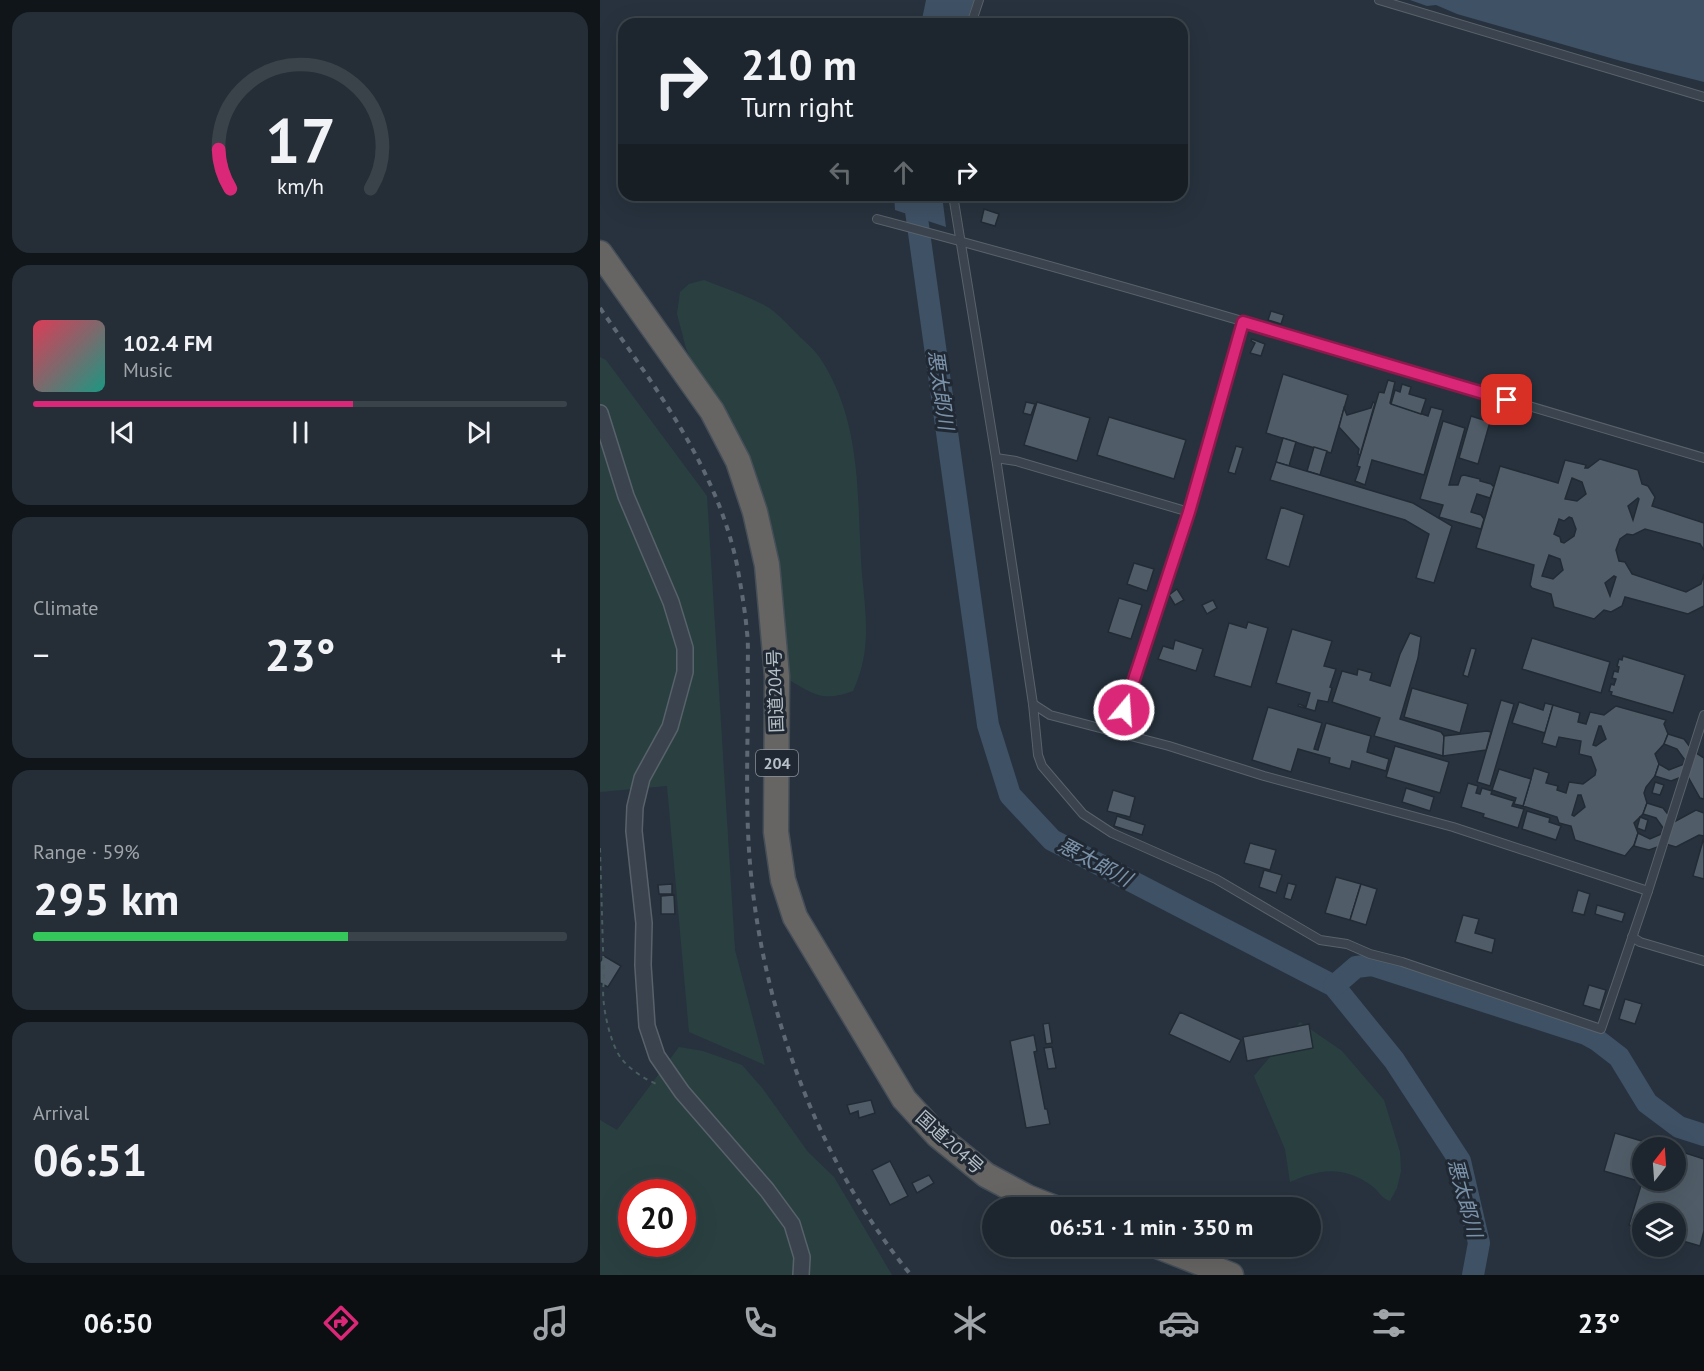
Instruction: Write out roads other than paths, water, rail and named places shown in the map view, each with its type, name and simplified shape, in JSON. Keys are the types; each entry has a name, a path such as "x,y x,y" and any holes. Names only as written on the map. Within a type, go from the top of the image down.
{"highway":[{"name":"国道204号","path":"600,254 712,411 738,461 755,512 767,565 777,676 776,832 783,880 795,917 904,1099 937,1135 986,1175 1027,1197"},
{"path":"1184,1257 1231,1275"}],"street":[{"path":"600,413 626,496 671,602 685,648 685,672 670,727 642,778 635,807 634,831 644,923 643,965 648,1026 657,1056 683,1094 767,1190 792,1224 801,1257 801,1275"}],"lane":[{"path":"973,18 979,0"},
{"path":"1379,0 1704,97"},
{"path":"953,201 996,458 1033,704 1038,755 1042,766 1083,814 1112,833 1216,879 1320,940 1347,944 1370,954 1402,962 1601,1029 1704,715"},
{"path":"877,219 1243,322 1704,459"},
{"path":"1116,732 1189,512 1243,322"},
{"path":"996,458 1016,461 1189,512"},
{"path":"1033,704 1050,715 1453,827 1648,891"},
{"path":"1632,937 1640,942 1704,961"}],"water":[{"path":"926,0 974,0 968,18 922,18"},
{"path":"1410,0 1704,0 1704,82 1457,14 1436,5 1427,6"},
{"path":"894,201 943,201 946,227 895,210"}],"waterway":[{"name":"悪太郎川","path":"915,204 988,725 1010,795 1052,840 1334,986 1394,1060 1460,1161 1479,1243 1473,1275"},
{"path":"1334,986 1356,967 1372,965 1586,1034 1619,1057 1647,1103 1679,1127 1704,1135"}],"railway":[{"path":"600,308 682,430 715,495 728,529 737,565 748,638 747,813 753,890 762,949 776,1008 794,1066 817,1122 844,1176 876,1228 911,1275"}]}
